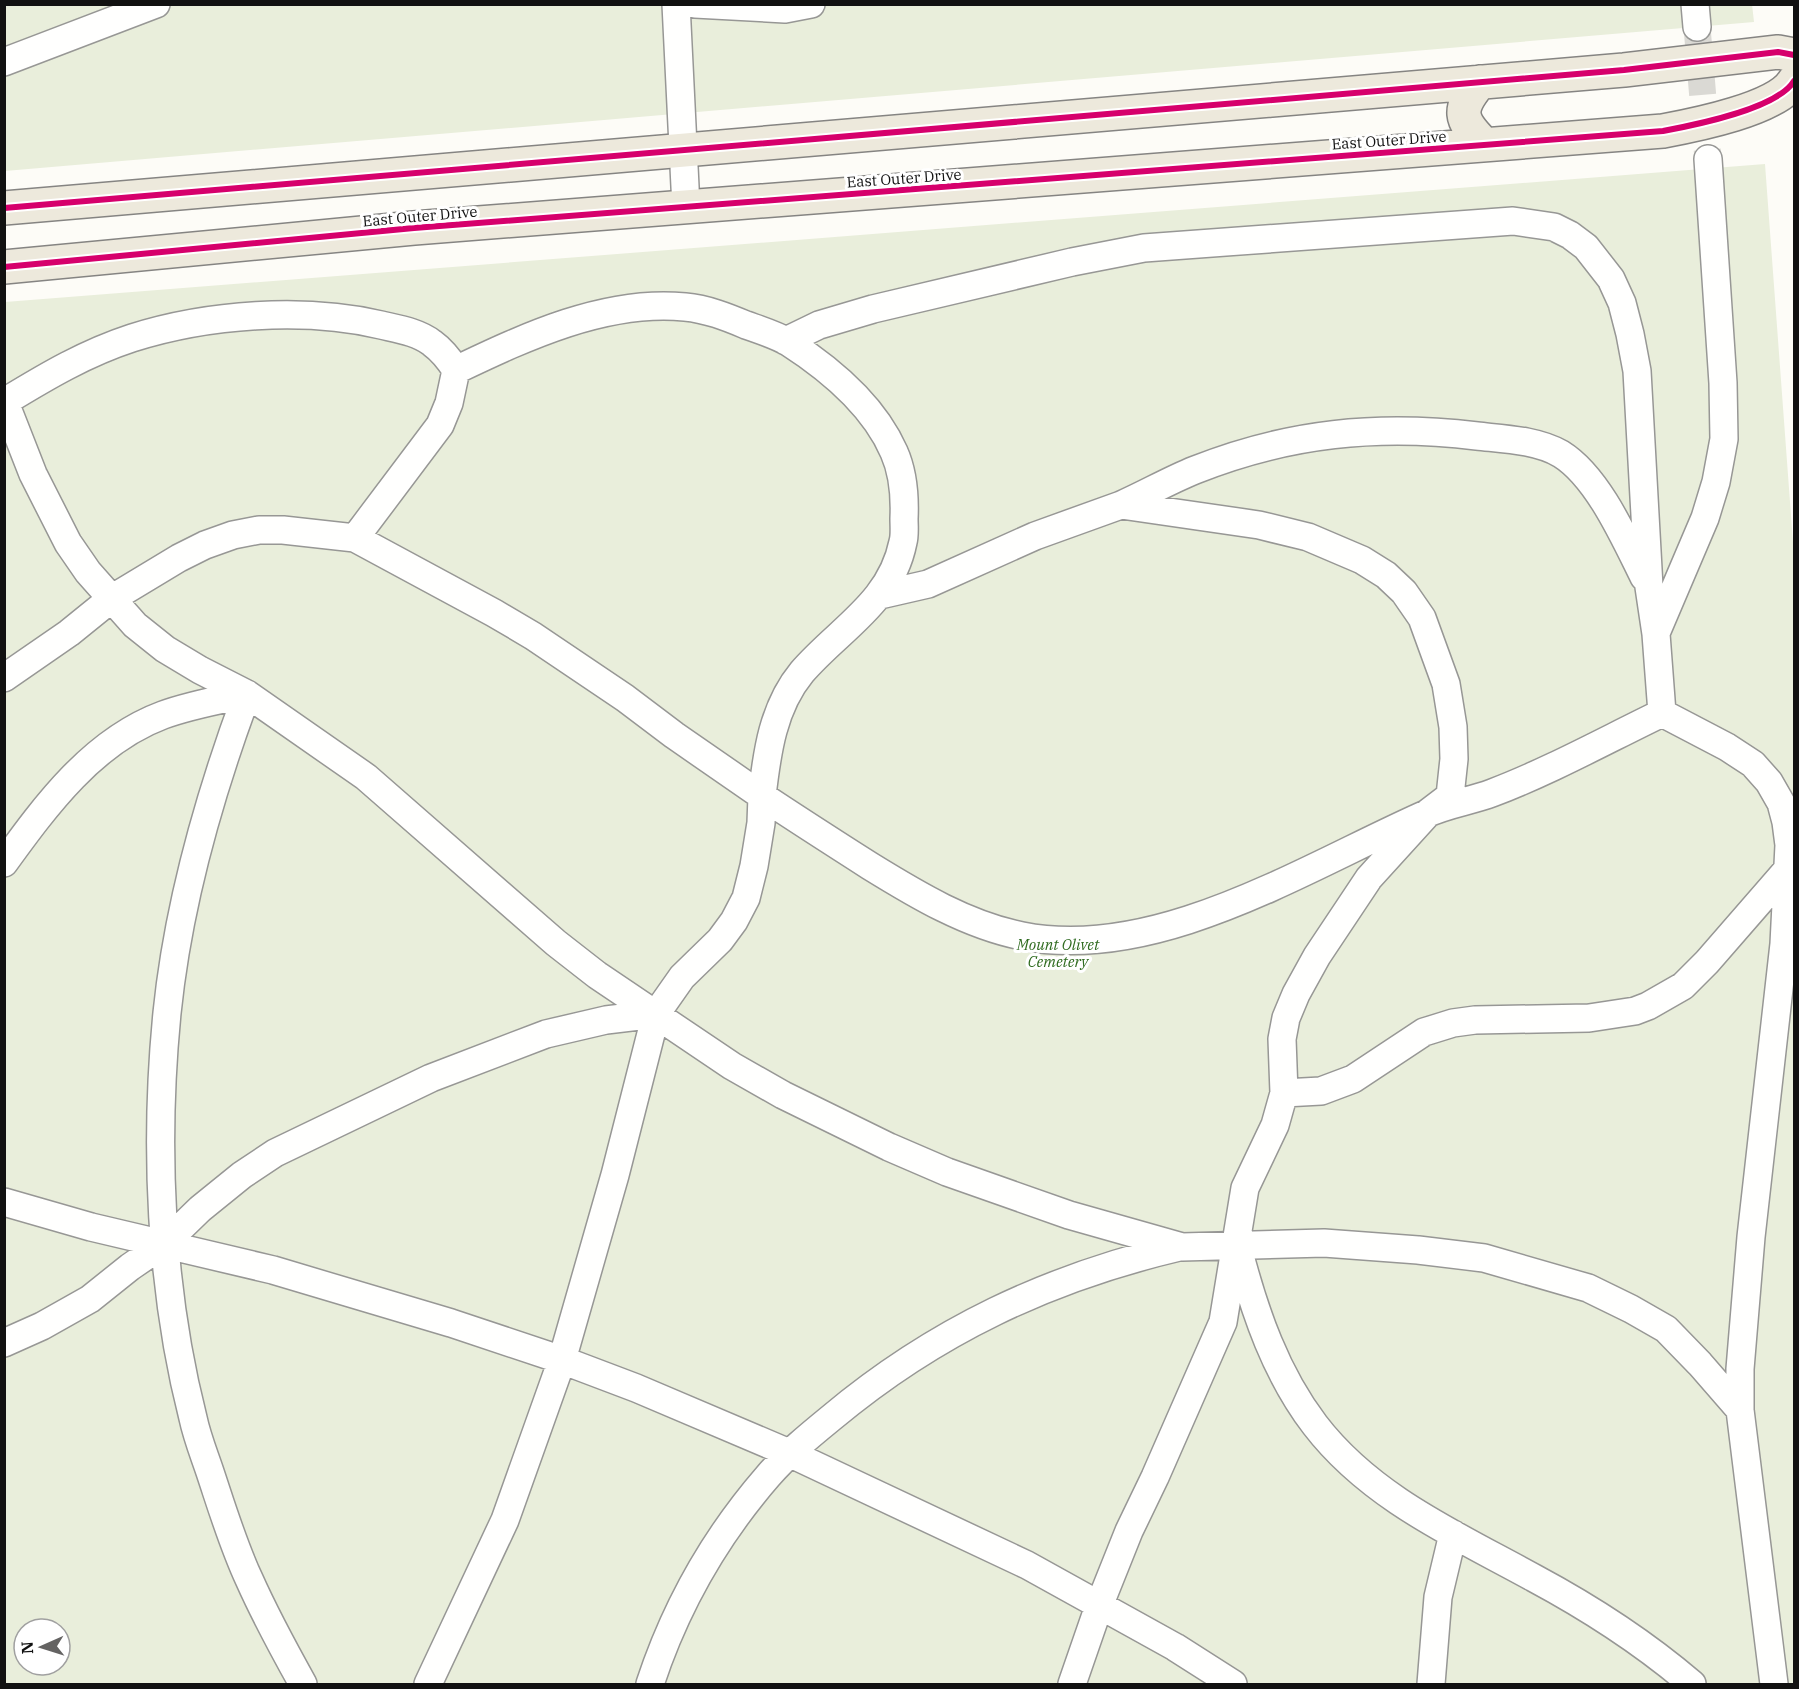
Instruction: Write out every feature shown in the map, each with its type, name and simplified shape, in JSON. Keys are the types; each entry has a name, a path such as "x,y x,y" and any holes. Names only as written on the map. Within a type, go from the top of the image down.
{"main road":[{"path":"4,208 1480,82 1778,52 1794,55"},
{"name":"East Outer Drive","path":"4,267 414,228 1663,131 1697,125 1759,105 1788,91 1794,81"},
{"path":"1480,82 1468,97 1463,114 1469,129 1484,144"}],"lane":[{"path":"4,62 156,4"},
{"path":"676,4 681,150 686,207"},
{"path":"695,4 785,9 811,4"},
{"path":"1656,634 1706,518 1724,439 1723,383 1708,159"},
{"path":"786,341 819,325 873,309 1072,262 1144,248 1513,221 1554,226 1586,247 1611,279 1622,303 1630,334 1637,371 1648,586 1656,634 1662,713"},
{"path":"428,1684 505,1520 562,1360 615,1175 656,1014 682,977 720,940 734,921 746,898 754,866 770,738 786,699 801,673 880,595 894,570 903,541 905,506 902,477 895,453 860,401 829,372 786,341 715,313 686,307 624,310 543,330 456,370"},
{"path":"355,538 440,425 449,403 456,370 445,353 430,341 406,330 352,318 303,315 262,315 178,327 133,338 61,368 5,401 33,474 68,543 111,599 135,625 165,649 247,694 366,777 556,943 597,975 732,1066 783,1095 889,1148 947,1172 1069,1215 1182,1246"},
{"path":"880,595 928,584 1035,536 1121,505 1195,470 1235,456 1287,442 1337,433 1390,429 1449,432 1509,440 1545,447 1561,454 1593,484 1627,543 1648,586"},
{"path":"1072,1684 1099,1606 1129,1531 1223,1322 1245,1188 1275,1125 1284,1093 1282,1039 1296,994 1317,956 1369,878 1429,812 1450,796 1454,759 1453,727 1446,684 1435,649 1422,618 1404,592 1386,575 1362,560 1308,537 1259,525 1121,505"},
{"path":"4,678 69,633 111,599 205,545 233,535 259,530 283,530 355,538 533,636 809,828 897,882 945,909 983,926 1022,936 1057,940 1100,939 1150,931 1237,902 1429,812 1492,792 1662,713"},
{"path":"4,863 52,799 78,772 117,738 162,715 190,706 247,694"},
{"path":"247,694 229,742 199,850 176,952 167,1013 161,1136 165,1243 181,1365 193,1420 224,1514 248,1577 303,1684"},
{"path":"1662,713 1727,747 1753,764 1769,782 1781,803 1789,844 1785,944 1751,1237 1740,1369 1740,1410 1774,1684"},
{"path":"1284,1093 1322,1091 1353,1079 1424,1032 1453,1023 1475,1020 1589,1018 1635,1011 1648,1006 1683,986 1707,962 1787,870"},
{"path":"4,1343 42,1326 90,1299 165,1243 200,1209 242,1175 275,1153 430,1078 546,1034 606,1020 656,1014"},
{"path":"4,1202 91,1227 273,1270 451,1323 562,1360 677,1405 789,1453 1027,1565 1175,1647 1233,1684"},
{"path":"650,1684 657,1663 706,1559 734,1519 789,1453 868,1387 954,1332 1013,1301 1064,1281 1149,1254 1182,1246 1324,1243 1418,1250 1484,1258 1588,1288 1666,1329 1740,1410"},
{"path":"1237,1245 1253,1305 1278,1365 1315,1425 1361,1474 1384,1492 1453,1534 1536,1579 1634,1639 1692,1684"},
{"path":"1431,1684 1438,1597 1453,1534"}],"green space":[{"path":"1752,4 1754,22 5,171 5,5"},
{"name":"Mount Olivet Cemetery","path":"1765,164 1794,556 1794,1684 5,1684 5,302"}],"tunnel":[{"path":"1697,27 1708,159"}],"cycle path":[{"path":"4,208 1624,70 1778,52 1794,55"},
{"path":"4,267 414,228 1663,131 1714,120 1754,108 1785,91 1794,81"}]}
